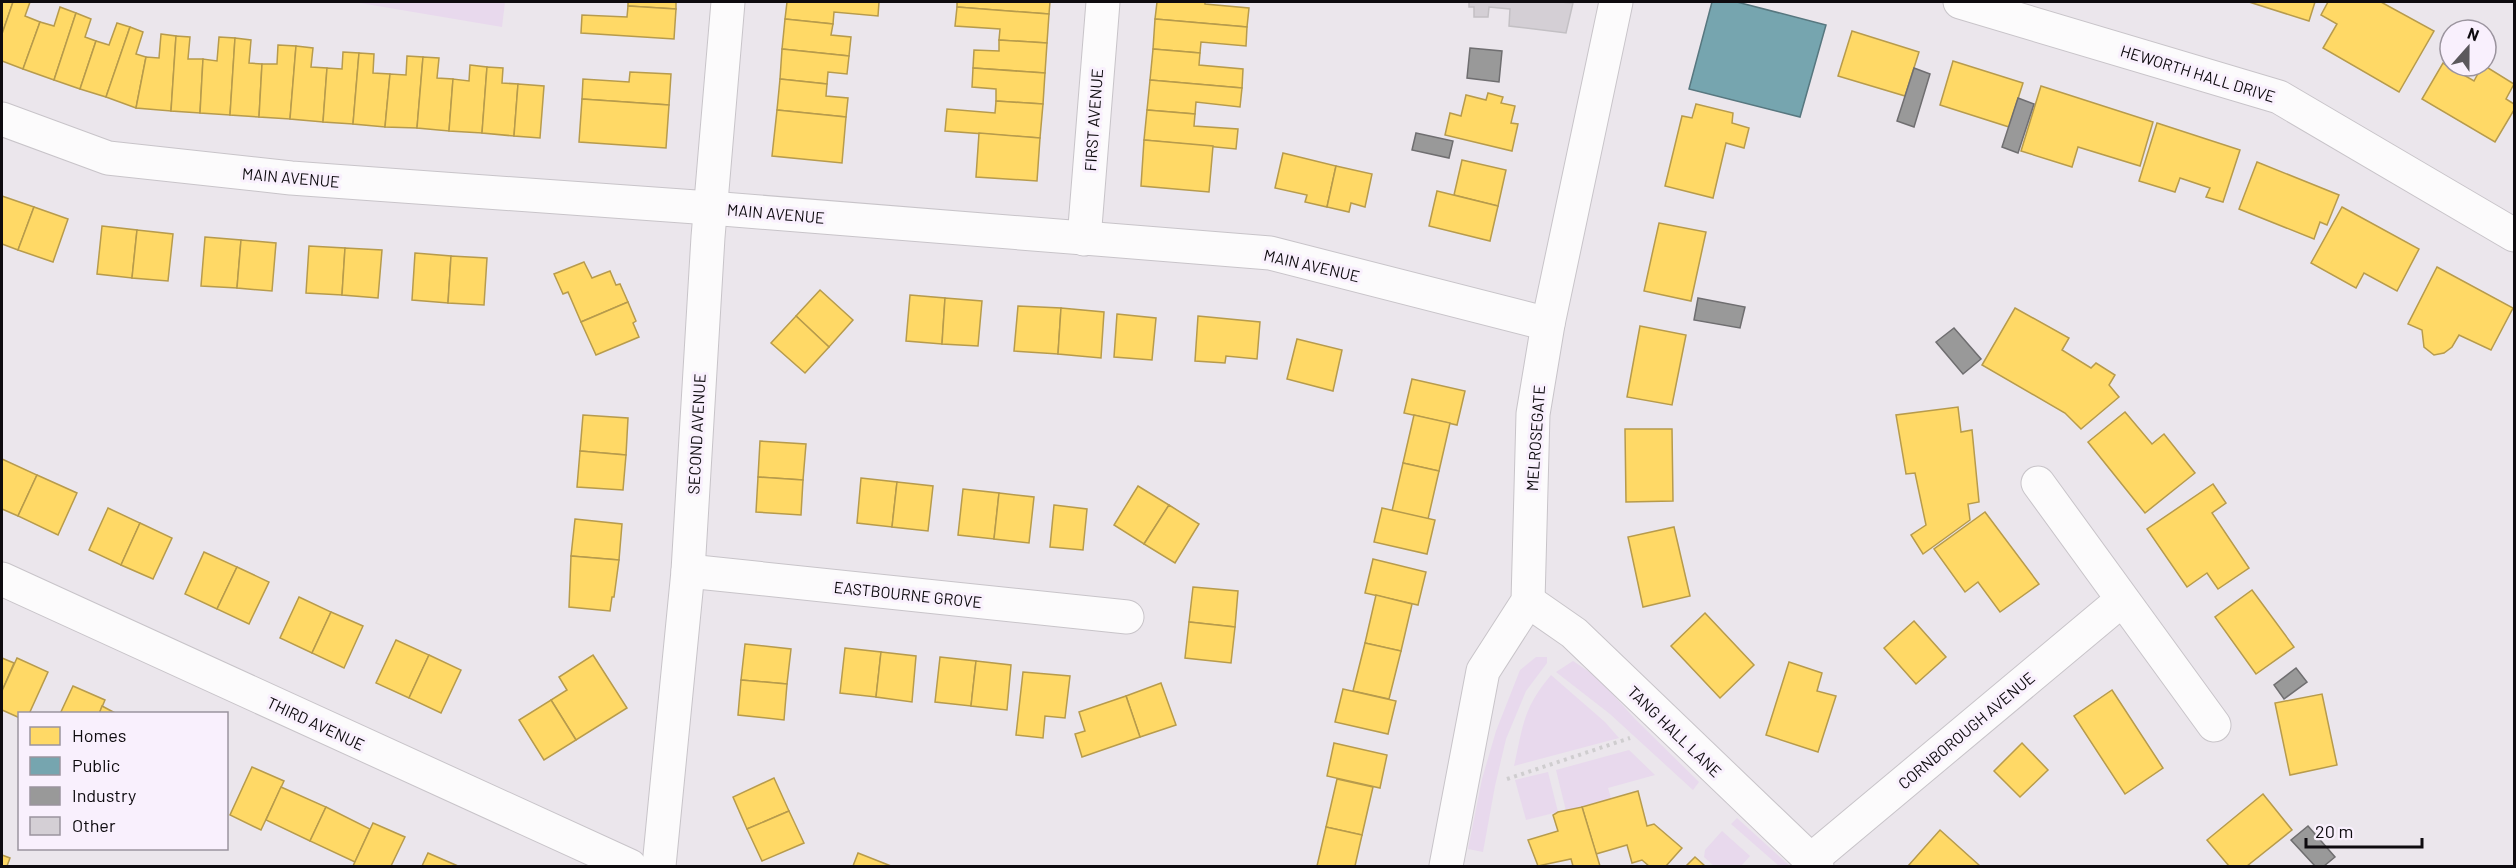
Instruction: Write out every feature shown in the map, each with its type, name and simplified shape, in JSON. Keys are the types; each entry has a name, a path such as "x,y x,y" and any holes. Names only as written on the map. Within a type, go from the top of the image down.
{"street":[{"name":"SECOND AVENUE","path":"659,867 688,571 711,208 728,2"},
{"name":"FIRST AVENUE","path":"1084,239 1103,2"},
{"name":"MELROSEGATE","path":"1528,601 1533,414 1548,324 1616,2"},
{"name":"HEWORTH HALL DRIVE","path":"1960,2 2279,98 2514,235"},
{"name":"MAIN AVENUE","path":"2,119 108,158 291,178 711,208 1270,253 1548,324"},
{"path":"2038,483 2214,725"},
{"name":"EASTBOURNE GROVE","path":"688,571 1127,617"},
{"name":"THIRD AVENUE","path":"2,579 630,867"},
{"name":"CORNBOROUGH AVENUE","path":"1814,863 2122,600"},
{"name":"TANG HALL LANE","path":"1528,601 1574,633 1814,863"},
{"path":"1446,867 1484,671 1528,601"}],"path":[{"path":"1507,779 1631,738"}],"shaded area":[{"path":"354,2 505,2 502,27"},
{"path":"1536,657 1547,657 1547,663 1526,691 1506,739 1483,852 1468,849 1482,779 1496,731 1520,670"},
{"path":"1573,661 1597,677 1635,719 1699,782 1693,790 1610,714 1556,672"},
{"path":"1551,675 1605,722 1619,738 1514,766 1529,708"},
{"path":"1629,750 1655,775 1608,788 1611,798 1566,811 1556,770"},
{"path":"1548,772 1558,812 1526,820 1515,780"},
{"path":"1737,818 1790,866 1779,866 1731,824"},
{"path":"1722,831 1750,856 1741,866 1714,866 1704,857 1705,850"}],"building: Homes":[{"path":"2,2 13,2 2,34"},
{"path":"13,2 30,2 25,16 40,22 23,69 2,61 2,34"},
{"path":"628,2 676,2 676,9 628,6"},
{"path":"787,2 879,2 878,16 834,12 833,24 785,19"},
{"path":"957,2 1050,2 1049,14 957,7"},
{"path":"1157,2 1205,2 1205,4 1249,8 1247,27 1155,19"},
{"path":"2249,2 2315,2 2309,21"},
{"path":"2328,2 2381,2 2434,31 2399,92 2323,48 2337,24 2321,15"},
{"path":"628,6 676,9 674,39 581,33 582,15 627,17"},
{"path":"60,7 76,13 54,80 23,69 40,22 54,26"},
{"path":"957,7 1049,14 1047,43 999,40 1000,29 955,26"},
{"path":"76,13 91,19 85,37 96,41 80,89 54,80"},
{"path":"785,19 833,24 831,35 851,37 849,56 782,49"},
{"path":"1155,19 1247,27 1246,46 1201,42 1200,53 1153,49"},
{"path":"117,23 130,27 106,97 80,89 96,41 109,45"},
{"path":"130,27 143,32 136,54 146,57 136,108 106,97"},
{"path":"1852,31 1919,52 1905,96 1838,76"},
{"path":"161,34 176,36 171,111 136,108 146,57 159,58"},
{"path":"176,36 190,37 188,59 203,59 200,113 171,111"},
{"path":"219,37 235,38 230,115 200,113 203,59 217,61"},
{"path":"235,38 251,40 249,63 262,64 259,117 230,115"},
{"path":"999,40 1047,43 1045,73 973,68 974,50 999,51"},
{"path":"278,45 296,46 290,119 259,117 262,64 277,64"},
{"path":"296,46 313,48 311,67 327,68 323,122 290,119"},
{"path":"782,49 849,56 847,74 828,72 827,84 780,79"},
{"path":"1153,49 1200,53 1199,65 1243,69 1242,88 1150,80"},
{"path":"343,52 359,53 353,124 323,122 327,68 342,69"},
{"path":"359,53 374,54 373,73 390,74 385,127 353,124"},
{"path":"407,56 423,57 417,128 385,127 390,74 406,75"},
{"path":"423,57 439,58 437,78 453,79 449,131 417,128"},
{"path":"1953,61 2023,83 2009,127 1940,105"},
{"path":"470,65 487,67 482,133 449,131 453,79 469,81"},
{"path":"487,67 503,68 502,83 518,84 514,136 482,133"},
{"path":"973,68 1045,73 1043,104 996,101 996,89 972,87"},
{"path":"630,72 671,74 669,105 582,99 583,79 629,82"},
{"path":"2438,72 2438,78 2469,78 2474,81 2476,78 2498,78 2498,74 2514,84 2506,99 2514,104 2514,110 2495,142 2422,99"},
{"path":"780,79 827,84 826,96 848,98 846,117 777,110"},
{"path":"1150,80 1242,88 1240,107 1196,102 1195,114 1147,110"},
{"path":"518,84 544,86 540,138 514,136"},
{"path":"2041,86 2153,122 2140,166 2078,147 2072,167 2021,151"},
{"path":"1488,93 1503,97 1501,103 1515,106 1511,123 1518,124 1512,151 1445,135 1450,113 1461,116 1466,95 1486,100"},
{"path":"582,99 669,105 666,148 579,142"},
{"path":"996,101 1043,104 1040,138 945,131 947,109 995,113"},
{"path":"1696,104 1733,113 1732,123 1749,128 1744,148 1726,143 1713,198 1665,186 1682,116 1692,118"},
{"path":"777,110 846,117 842,163 772,156"},
{"path":"1147,110 1195,114 1194,126 1238,129 1236,149 1144,140"},
{"path":"2157,123 2240,150 2223,202 2206,197 2210,188 2180,178 2175,192 2139,181"},
{"path":"979,133 1040,138 1037,181 976,177"},
{"path":"1144,140 1213,146 1209,192 1141,186"},
{"path":"1283,153 1336,166 1327,207 1305,202 1307,195 1275,188"},
{"path":"1462,160 1506,170 1498,206 1454,195"},
{"path":"2257,162 2339,195 2327,225 2320,222 2314,239 2239,209"},
{"path":"1336,166 1372,174 1365,207 1351,203 1349,212 1327,207"},
{"path":"1437,191 1498,206 1490,241 1429,226"},
{"path":"2,196 34,207 18,250 2,244"},
{"path":"34,207 68,219 53,262 18,250"},
{"path":"2342,207 2419,249 2397,291 2364,273 2356,288 2311,263"},
{"path":"1659,223 1706,232 1691,301 1644,291"},
{"path":"102,226 137,230 132,278 97,274"},
{"path":"137,230 173,234 168,281 132,278"},
{"path":"205,237 241,240 237,288 201,286"},
{"path":"241,240 276,243 272,291 237,288"},
{"path":"309,246 345,248 342,295 306,293"},
{"path":"345,248 382,250 378,298 342,295"},
{"path":"415,253 451,256 448,303 412,300"},
{"path":"451,256 487,258 484,305 448,303"},
{"path":"584,262 592,278 610,271 616,285 620,284 628,302 581,322 568,292 563,294 554,274"},
{"path":"2437,267 2513,308 2491,350 2459,335 2452,347 2444,353 2434,355 2424,347 2422,330 2408,324"},
{"path":"820,290 853,320 829,347 796,316"},
{"path":"910,295 945,298 942,344 906,341"},
{"path":"945,298 982,301 978,346 942,344"},
{"path":"628,302 636,321 633,323 639,337 596,355 581,322"},
{"path":"1018,306 1061,308 1058,354 1014,351"},
{"path":"1061,308 1104,312 1101,358 1058,354"},
{"path":"2015,308 2069,338 2062,350 2091,368 2096,363 2115,375 2109,385 2119,397 2081,429 2065,413 1982,365"},
{"path":"1117,314 1156,318 1152,360 1114,357"},
{"path":"796,316 829,347 805,373 771,343"},
{"path":"1198,316 1260,322 1257,359 1226,356 1225,363 1195,361"},
{"path":"1640,326 1686,335 1672,405 1627,397"},
{"path":"1297,339 1342,350 1333,391 1287,379"},
{"path":"1412,379 1465,391 1457,425 1404,413"},
{"path":"1958,407 1961,432 1972,430 1979,502 1968,504 1970,520 1923,554 1911,535 1926,525 1915,473 1906,474 1896,415"},
{"path":"2125,412 2152,444 2164,434 2195,473 2145,513 2088,442"},
{"path":"583,415 628,418 626,455 580,451"},
{"path":"1414,415 1450,423 1439,471 1403,463"},
{"path":"1625,429 1672,429 1673,501 1626,502"},
{"path":"760,441 806,444 803,480 758,477"},
{"path":"580,451 626,455 623,490 577,487"},
{"path":"2,459 37,475 18,516 2,509"},
{"path":"1403,463 1439,471 1428,519 1392,511"},
{"path":"37,475 77,493 58,535 18,516"},
{"path":"758,477 803,480 801,515 756,512"},
{"path":"861,478 897,482 892,527 857,523"},
{"path":"897,482 933,486 928,531 892,527"},
{"path":"2213,484 2226,503 2212,513 2249,568 2218,589 2207,573 2187,587 2147,529"},
{"path":"1138,486 1169,505 1144,544 1114,525"},
{"path":"963,489 999,493 994,539 958,535"},
{"path":"999,493 1034,497 1029,543 994,539"},
{"path":"1054,505 1087,509 1083,550 1050,547"},
{"path":"1169,505 1199,524 1175,563 1144,544"},
{"path":"108,508 140,523 121,565 89,550"},
{"path":"1382,508 1435,520 1427,554 1374,542"},
{"path":"1985,512 2039,584 2000,612 1978,582 1965,592 1934,549"},
{"path":"575,519 622,524 619,560 571,556"},
{"path":"140,523 172,538 153,579 121,565"},
{"path":"1674,527 1690,596 1643,607 1628,537"},
{"path":"204,552 237,567 217,609 185,594"},
{"path":"571,556 619,560 610,611 569,607"},
{"path":"1373,559 1426,572 1418,605 1365,593"},
{"path":"237,567 269,582 249,624 217,609"},
{"path":"1193,587 1238,591 1235,627 1189,622"},
{"path":"2252,590 2294,647 2256,674 2215,617"},
{"path":"1376,595 1412,604 1401,651 1365,643"},
{"path":"299,597 331,612 312,653 280,638"},
{"path":"331,612 363,626 344,668 312,653"},
{"path":"1705,613 1754,665 1720,698 1671,646"},
{"path":"1914,621 1946,657 1916,684 1884,648"},
{"path":"1189,622 1235,627 1231,663 1185,658"},
{"path":"396,640 429,655 409,698 376,683"},
{"path":"1365,643 1401,651 1389,699 1353,691"},
{"path":"745,644 791,649 787,684 741,680"},
{"path":"845,648 881,652 876,697 840,693"},
{"path":"881,652 916,656 912,702 876,697"},
{"path":"429,655 461,670 441,713 409,698"},
{"path":"593,655 627,708 576,740 551,700 567,690 559,677"},
{"path":"940,657 976,661 971,706 935,702"},
{"path":"2,658 14,663 2,691"},
{"path":"17,658 48,672 30,712 18,712 18,717 2,710 2,691"},
{"path":"976,661 1011,665 1007,710 971,706"},
{"path":"1789,662 1822,673 1817,691 1836,696 1818,752 1766,735"},
{"path":"1023,672 1070,676 1065,718 1045,716 1043,738 1016,735"},
{"path":"741,680 787,684 784,720 738,715"},
{"path":"1161,683 1176,725 1140,737 1126,696"},
{"path":"73,686 105,700 100,712 61,712"},
{"path":"1343,689 1396,701 1388,734 1335,722"},
{"path":"2112,690 2163,768 2125,794 2074,716"},
{"path":"2322,694 2337,765 2290,775 2275,703"},
{"path":"1126,696 1140,737 1082,757 1075,734 1085,731 1079,712"},
{"path":"551,700 576,740 544,760 519,720"},
{"path":"102,706 113,712 100,712"},
{"path":"1334,743 1387,755 1380,788 1327,776"},
{"path":"2022,743 2048,770 2020,797 1994,771"},
{"path":"252,767 284,781 261,830 230,815"},
{"path":"774,778 789,811 747,829 733,797"},
{"path":"1337,779 1373,787 1362,835 1326,827"},
{"path":"281,787 326,807 310,841 266,820"},
{"path":"1638,791 1647,826 1654,824 1682,848 1666,866 1649,866 1642,860 1632,863 1627,845 1596,854 1582,807"},
{"path":"2263,794 2292,830 2247,866 2229,866 2207,840"},
{"path":"326,807 370,829 355,862 310,841"},
{"path":"1582,807 1600,866 1573,866 1571,859 1538,866 1528,840 1558,831 1553,815"},
{"path":"789,811 804,843 762,861 747,829"},
{"path":"373,823 405,837 391,866 353,866"},
{"path":"1326,827 1362,835 1355,866 1317,866"},
{"path":"1940,830 1980,866 1908,866"},
{"path":"428,853 458,866 422,866"},
{"path":"858,853 891,866 853,866"},
{"path":"2,855 10,858 7,866 2,866"},
{"path":"1695,857 1705,866 1686,866"}],"building: Public":[{"path":"1712,2 1737,2 1826,25 1800,117 1689,89"}],"building: Industry":[{"path":"1470,48 1502,51 1499,82 1467,78"},
{"path":"1914,68 1930,74 1914,127 1897,121"},
{"path":"2018,98 2034,104 2018,153 2002,147"},
{"path":"1416,133 1453,141 1449,158 1412,150"},
{"path":"1698,298 1745,307 1740,328 1694,320"},
{"path":"1954,328 1981,359 1963,374 1936,342"},
{"path":"2296,668 2307,682 2284,699 2274,685"},
{"path":"2308,826 2335,857 2324,866 2315,866 2291,840"}],"building: Other":[{"path":"1469,2 1573,3 1566,33 1509,26 1510,9 1489,7 1488,17 1474,17 1474,7 1469,7"}]}
